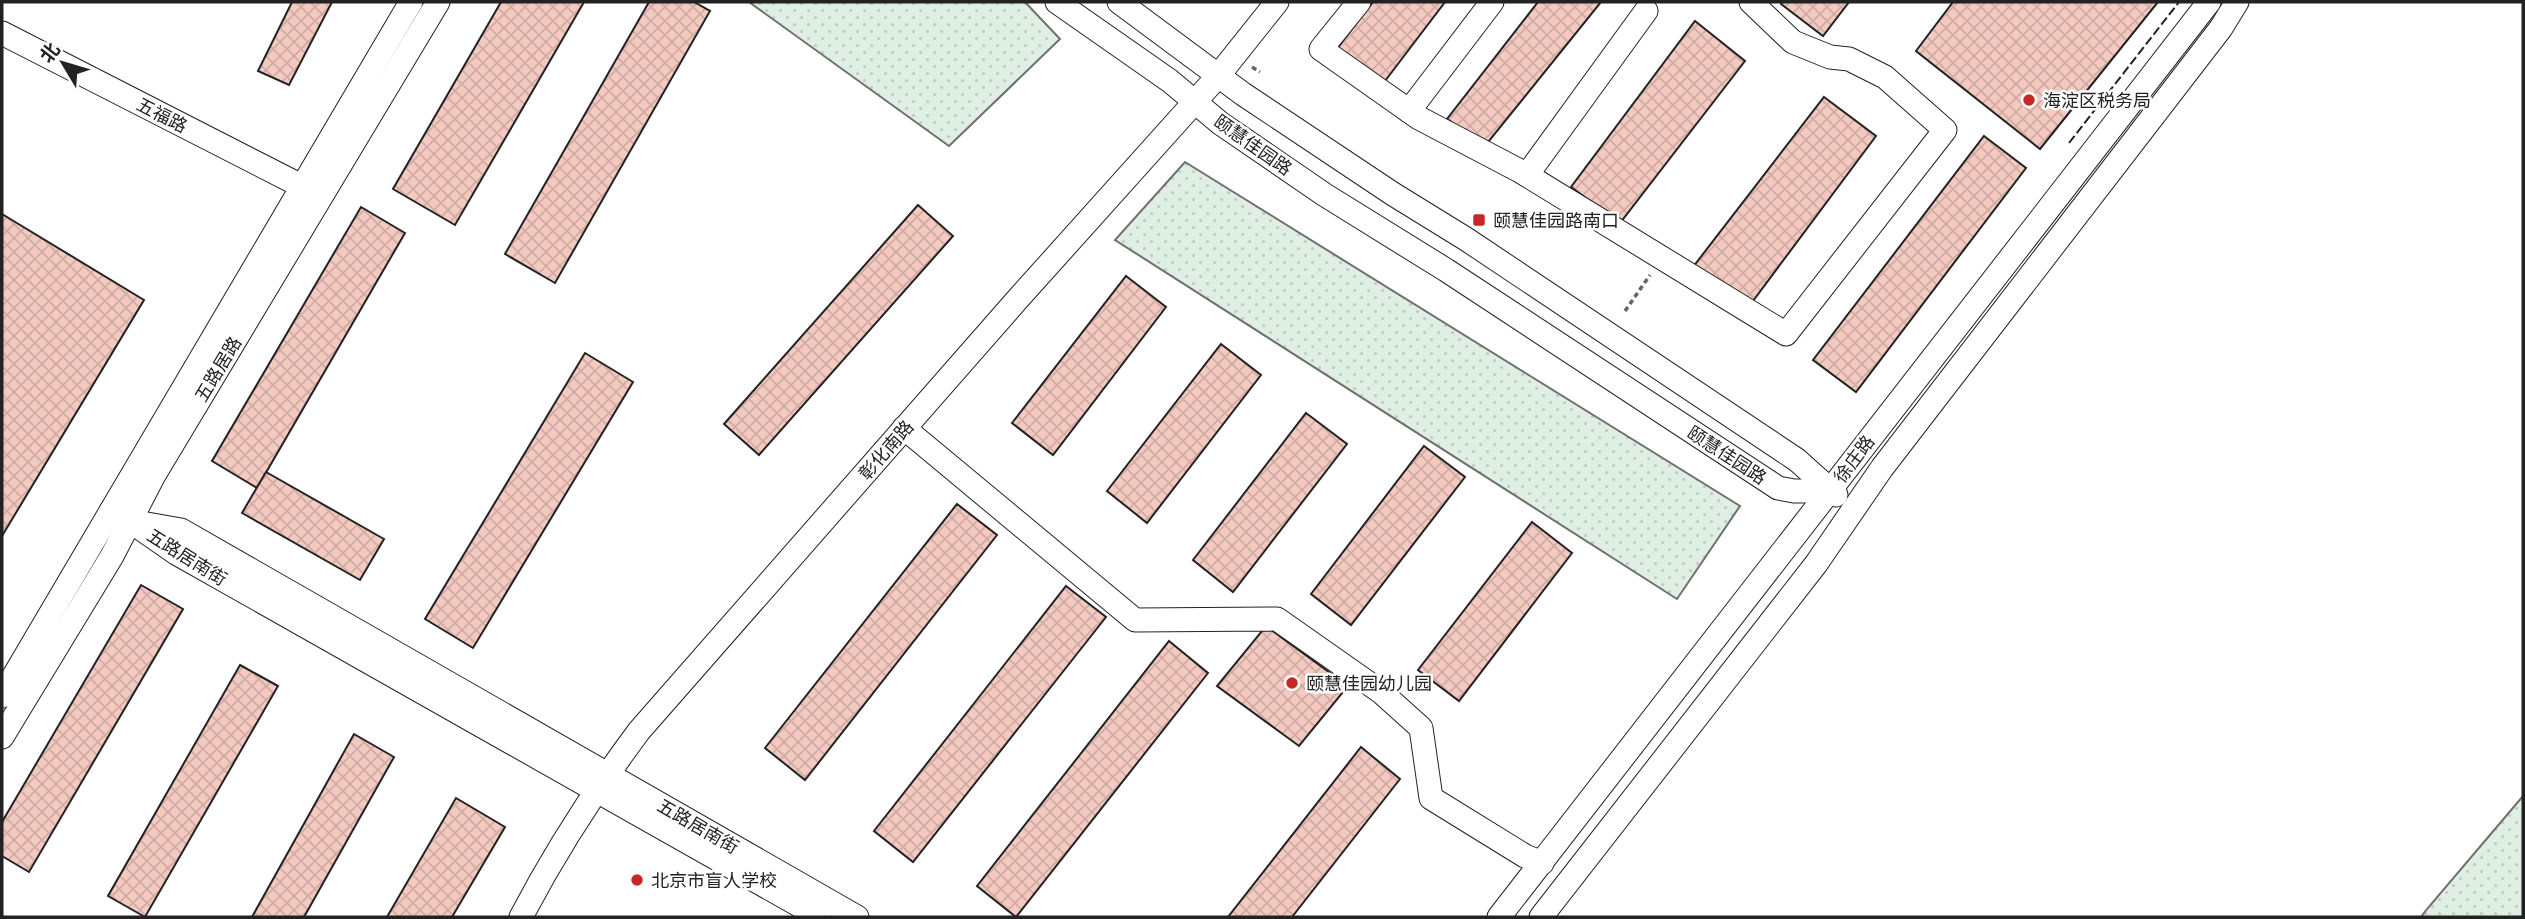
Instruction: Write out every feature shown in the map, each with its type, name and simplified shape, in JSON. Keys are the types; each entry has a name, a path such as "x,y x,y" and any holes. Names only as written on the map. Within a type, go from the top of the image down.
{"street":[{"name":"五路居路","path":"2,696 121,516 154,475 312,192 411,2"},
{"name":"五路居路","path":"312,192 438,2"},
{"name":"颐慧佳园路","path":"1058,2 1170,81 1220,123 1325,195 1446,270 1777,488 1830,491"},
{"name":"颐慧佳园路","path":"1119,2 1300,133 1466,239 1797,460 1830,491"},
{"name":"彰化南路","path":"521,917 549,864 607,773 639,731 1218,76 1277,2"},
{"path":"1359,2 1321,49 1409,111 1527,175 1786,334 1945,130 1885,77 1849,59 1830,57 1793,42 1751,2"},
{"path":"1409,111 1492,2"},
{"name":"徐庄路","path":"1499,917 2209,2"},
{"name":"徐庄路","path":"1541,917 1816,564 1899,446 2221,28 2237,2"},
{"path":"1527,175 1646,11"},
{"name":"五福路","path":"2,33 312,192"},
{"path":"904,429 1135,620 1277,619 1381,692 1421,728 1431,798 1525,856 1542,863"},
{"path":"1830,491 1854,508"},
{"name":"五路居路","path":"2,737 112,556 121,516"},
{"name":"五路居南街","path":"121,516 181,530 857,917"},
{"name":"五路居南街","path":"121,516 176,553 820,917"}],"path":[{"path":"1625,311 1661,259"}],"green space":[{"path":"749,2 1025,2 1060,39 949,146"},
{"path":"1185,162 1740,506 1677,599 1115,240"},
{"path":"2523,796 2523,917 2421,917 2427,909"}],"building":[{"path":"292,2 332,2 289,85 258,71"},
{"path":"501,2 584,2 455,225 393,189"},
{"path":"649,2 694,2 710,11 555,283 505,254"},
{"path":"1373,2 1445,2 1385,81 1336,50"},
{"path":"1538,2 1601,2 1485,146 1447,119"},
{"path":"1849,2 1823,36 1781,4"},
{"name":"海淀区税务局","path":"1953,2 2158,2 2040,149 1916,51"},
{"path":"1695,21 1745,61 1620,223 1571,187"},
{"path":"1824,97 1876,136 1750,305 1693,267"},
{"path":"1984,136 2026,168 1856,392 1813,360"},
{"path":"918,205 953,236 759,455 724,424"},
{"path":"361,207 405,233 257,488 212,461"},
{"path":"2,214 144,300 2,536"},
{"path":"1126,276 1166,307 1053,455 1012,423"},
{"path":"1221,344 1261,375 1147,523 1107,491"},
{"path":"585,353 633,382 473,648 425,619"},
{"path":"1306,413 1347,444 1233,592 1193,560"},
{"path":"1424,446 1465,477 1351,625 1311,594"},
{"path":"266,472 384,539 360,580 242,513"},
{"path":"957,504 997,535 805,780 765,748"},
{"path":"1532,522 1572,553 1459,701 1418,670"},
{"path":"141,585 183,609 29,872 2,856 2,822"},
{"path":"1066,586 1106,617 913,862 874,831"},
{"path":"1266,626 1348,686 1299,746 1217,686"},
{"path":"1169,641 1208,673 1016,917 977,886"},
{"path":"240,665 278,686 145,917 108,896"},
{"path":"354,734 394,757 304,917 252,917"},
{"path":"1361,747 1400,779 1292,917 1228,917"},
{"path":"456,798 505,827 452,917 387,917"}],"fence":[{"path":"2069,143 2179,2"}],"place":[{"name":"海淀区税务局","path":"2029,100"},
{"name":"颐慧佳园路南口","path":"1479,220"},
{"name":"颐慧佳园幼儿园","path":"1292,683"},
{"name":"北京市盲人学校","path":"637,880"}]}
